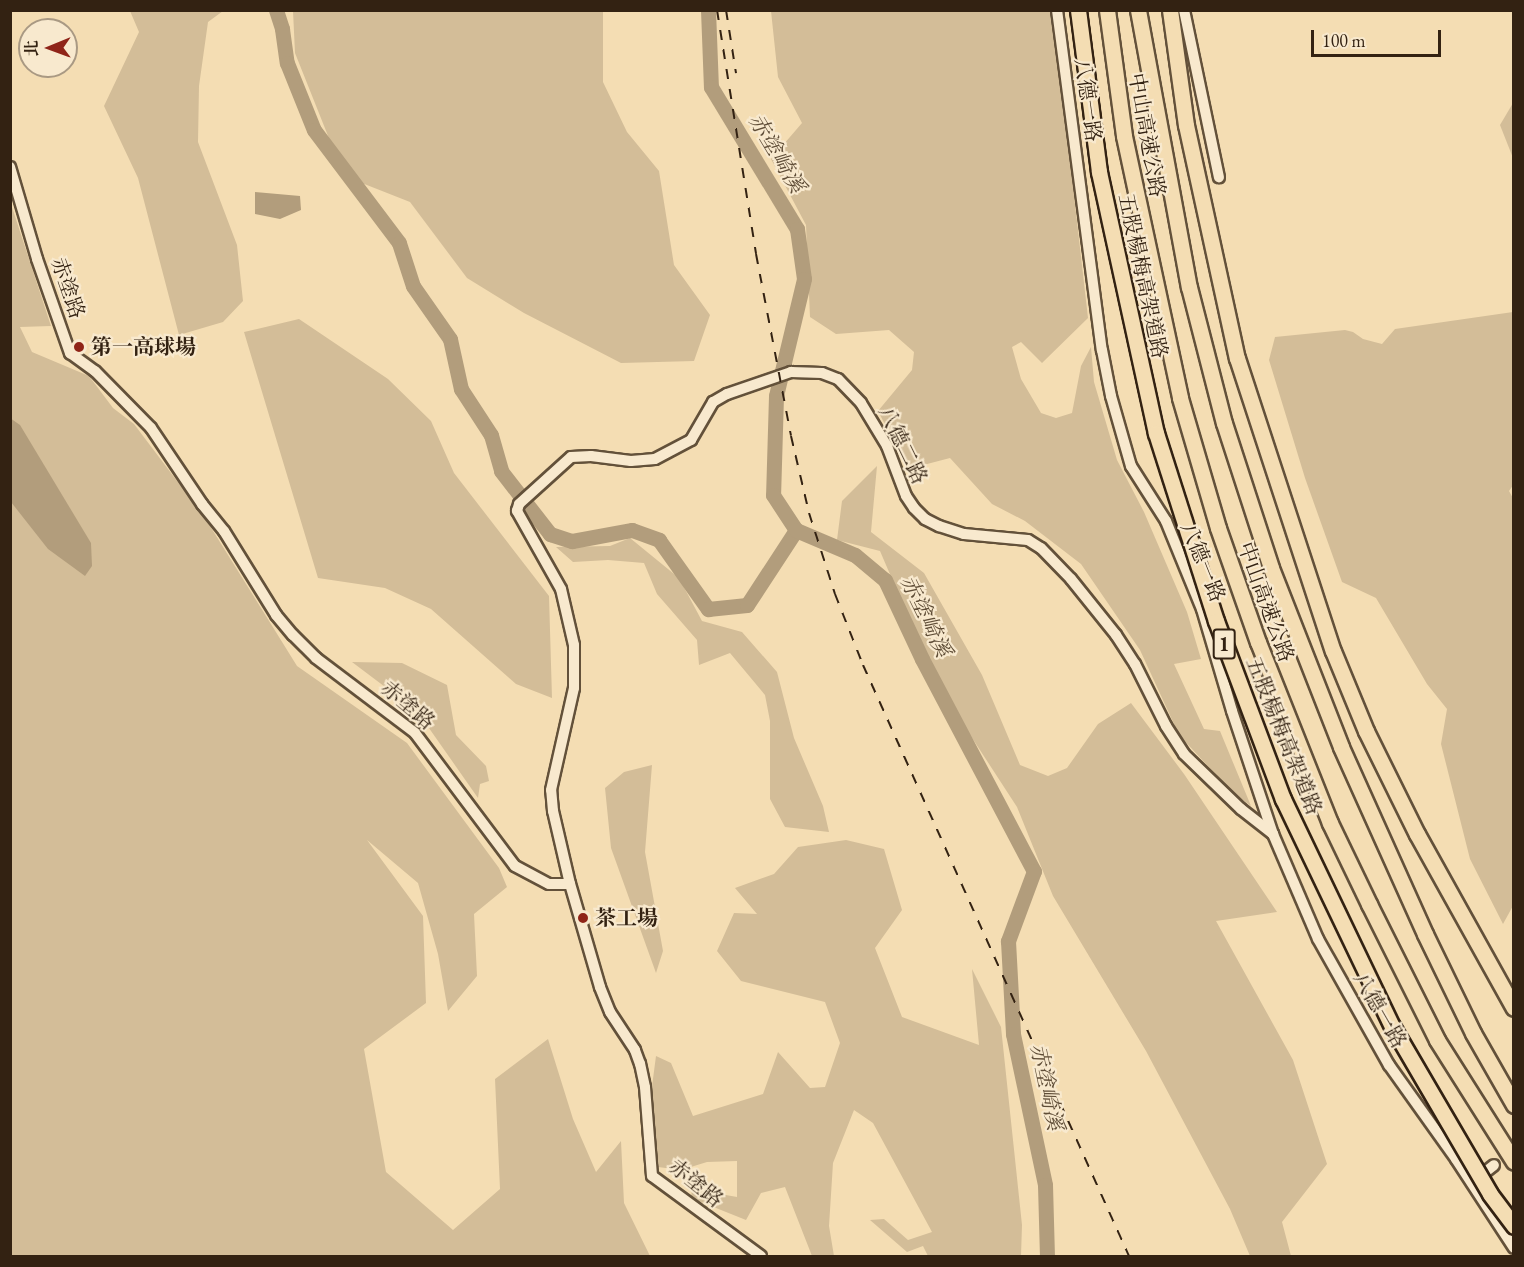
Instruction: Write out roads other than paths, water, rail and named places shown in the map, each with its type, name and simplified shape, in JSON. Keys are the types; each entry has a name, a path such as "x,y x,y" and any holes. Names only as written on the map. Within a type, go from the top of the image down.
{"highway":[{"name":"五股楊梅高架道路","path":"1078,10 1099,172 1156,433 1216,621 1283,799 1392,1026 1490,1194 1514,1226"},
{"name":"中山高速公路","path":"1107,10 1124,136 1180,398 1218,528 1250,622 1330,823 1369,904 1437,1040 1514,1162"},
{"name":"中山高速公路","path":"1138,10 1189,287 1224,423 1271,568 1341,747 1425,934 1473,1033 1514,1105"},
{"path":"1170,10 1186,125 1237,358 1298,548 1334,651 1366,731 1417,834 1514,1008"}],"street":[{"name":"八德一路","path":"1058,10 1102,350 1111,396 1131,466 1166,521 1202,609 1232,711 1273,834 1313,928 1389,1065 1514,1248"},
{"path":"1184,10 1218,177"},
{"name":"赤塗路","path":"10,167 37,259 70,353 94,371 151,428 202,504 224,531 276,615 293,635 316,658 415,733 515,866 549,884 570,884 600,987 610,1012 635,1050 640,1064 645,1087 652,1176 761,1257"},
{"name":"八德二路","path":"570,884 553,811 551,790 574,688 574,645 561,589 517,511 519,504 571,457 591,456 631,461 655,459 691,440 713,402 770,378 791,372 822,373 838,379 861,403 887,446 906,496 925,519 964,534 1028,540 1041,548 1071,579 1116,635 1135,664 1166,726 1184,754 1241,809 1273,834"},
{"path":"1470,1183 1494,1165"}],"waterway":[{"path":"276,10 282,29 287,63 314,130 399,243 413,286 450,339 461,389 491,435 501,471 550,534 572,541 632,530 659,540 708,609 747,605 796,530"},
{"name":"赤塗崎溪","path":"708,10 711,87 797,229 804,279 776,396 773,495 796,530 855,555 885,580 922,659 1034,871 1008,941 1013,1034 1045,1185 1047,1256"}],"railway":[{"path":"717,10 756,254 791,436 809,513 835,594 863,665 1129,1256"},
{"path":"726,10 736,73"}],"place":[{"name":"第一高球場","path":"79,347"},
{"name":"茶工場","path":"583,918"}]}
